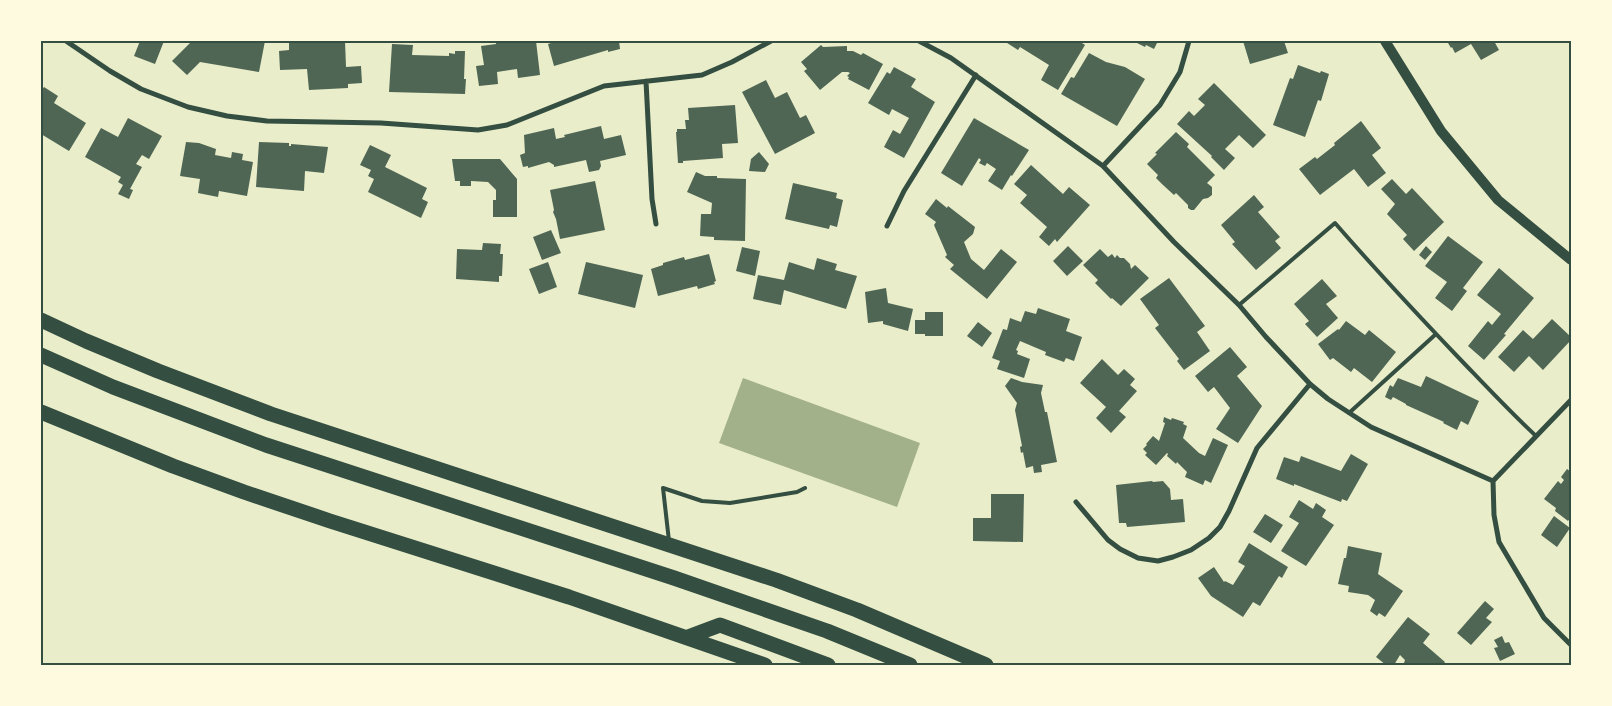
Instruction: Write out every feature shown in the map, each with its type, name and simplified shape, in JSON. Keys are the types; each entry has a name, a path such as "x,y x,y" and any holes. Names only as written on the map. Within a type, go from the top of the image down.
{"highway":[{"path":"41,320 158,371 271,414 776,580 857,610 986,665"},
{"path":"41,355 113,387 266,445 674,578 828,631 910,665"},
{"path":"41,412 173,466 244,492 569,597 765,665"},
{"path":"688,638 720,625 828,665"}],"main road":[{"path":"1385,41 1441,131 1498,200 1571,260"}],"street":[{"path":"66,41 110,71 141,89 188,106 227,116 267,121 381,123 478,130 507,125 604,86 702,75 732,62 771,41"},
{"path":"919,41 951,58 1103,166 1174,242 1239,305 1310,384 1328,400 1379,430 1493,480"},
{"path":"1103,166 1160,105 1180,72 1189,41"},
{"path":"887,226 904,190 976,75"},
{"path":"646,81 652,199 656,224"},
{"path":"1076,502 1108,540 1120,549 1138,558 1158,561 1191,550 1209,538 1220,527 1257,448 1310,384"},
{"path":"1571,400 1493,480 1494,515 1499,542 1544,618 1571,645"}],"lane":[{"path":"1239,305 1335,223 1370,264 1436,334 1517,419 1536,436"},
{"path":"1349,413 1436,334"},
{"path":"670,544 663,488 702,501 730,503 797,492 805,488"}],"shaded area":[{"path":"743,378 920,443 897,507 719,443"}],"building":[{"path":"140,41 164,41 155,64 134,56"},
{"path":"192,41 265,41 259,72 200,62 187,75 172,61"},
{"path":"289,41 345,41 346,67 361,66 362,83 348,84 348,88 309,90 307,69 280,70 279,51 289,50"},
{"path":"496,41 536,41 540,75 518,78 517,69 497,72 498,84 479,86 476,66 484,65 481,46 496,44"},
{"path":"557,41 619,41 620,49 608,52 608,50 554,66 548,44"},
{"path":"1004,41 1079,41 1085,45 1058,90 1041,80 1049,65 1020,47 1018,50"},
{"path":"1133,41 1158,41 1154,49"},
{"path":"1243,41 1284,41 1288,53 1250,64"},
{"path":"1448,41 1494,41 1499,50 1481,60 1471,44 1455,53"},
{"path":"392,44 413,45 412,55 449,56 449,53 455,54 455,51 465,51 465,94 389,92"},
{"path":"821,45 823,47 847,46 847,51 853,51 861,55 863,53 883,64 869,90 848,79 849,77 847,76 850,73 842,72 820,90 804,71 807,69 801,62"},
{"path":"1089,53 1106,62 1125,67 1145,79 1117,126 1061,94 1071,77 1074,78"},
{"path":"1298,65 1320,73 1321,71 1329,74 1321,101 1318,100 1305,137 1273,125 1290,78 1293,79"},
{"path":"894,67 916,79 911,87 935,102 904,158 884,147 893,130 900,134 909,118 892,109 889,115 868,103 887,72 890,74"},
{"path":"766,80 775,98 787,92 800,118 806,115 815,133 775,154 742,92"},
{"path":"1214,83 1266,135 1253,148 1239,135 1225,149 1235,158 1224,170 1212,156 1177,124 1189,111 1194,116 1205,105 1198,99"},
{"path":"44,87 58,96 54,103 86,123 69,151 41,134 41,91"},
{"path":"735,105 738,143 722,144 723,158 678,163 676,132 677,129 686,129 685,120 689,120 688,108"},
{"path":"128,118 162,136 149,159 142,155 136,164 142,167 130,189 133,190 129,199 118,194 123,185 118,182 121,177 85,157 101,128 118,137"},
{"path":"974,118 1029,150 1002,190 988,181 996,169 987,163 985,166 979,163 981,160 979,158 962,186 941,173"},
{"path":"1361,121 1381,148 1372,155 1386,173 1368,187 1354,169 1320,195 1299,169 1315,157 1317,159"},
{"path":"601,126 604,139 621,135 626,155 600,161 601,166 599,170 589,172 586,160 554,167 549,162 528,168 528,166 523,167 520,155 525,153 524,135 554,128 556,139 565,137 564,135"},
{"path":"1176,132 1189,144 1187,147 1215,175 1207,183 1212,187 1212,195 1203,199 1194,210 1188,208 1188,205 1176,193 1174,195 1163,185 1156,178 1158,175 1147,164"},
{"path":"186,142 199,143 216,149 215,155 231,158 232,152 243,154 242,160 253,162 247,196 219,191 218,197 198,193 200,179 180,176"},
{"path":"259,142 289,143 289,146 291,144 328,147 324,173 305,171 304,191 256,187"},
{"path":"370,145 391,155 385,167 427,188 422,199 428,202 421,218 368,192 374,179 368,176 371,170 360,165"},
{"path":"759,152 769,164 765,172 749,171 751,159"},
{"path":"452,159 500,159 517,179 517,217 493,217 493,200 496,200 496,190 488,182 471,181 471,186 460,186 460,181 455,181"},
{"path":"1031,165 1063,194 1069,187 1090,205 1057,242 1055,239 1049,246 1039,237 1047,227 1020,203 1027,195 1014,184"},
{"path":"696,172 705,176 717,176 717,178 746,179 745,241 714,240 714,237 700,236 701,214 711,214 712,203 687,192"},
{"path":"1392,179 1406,194 1412,188 1444,222 1414,251 1403,239 1407,235 1387,214 1395,204 1381,189"},
{"path":"595,181 605,230 560,239 550,190"},
{"path":"793,183 837,193 836,198 843,200 837,227 830,225 829,229 785,219"},
{"path":"1254,195 1264,207 1258,212 1280,237 1275,241 1281,248 1256,270 1232,244 1235,242 1221,225"},
{"path":"936,199 975,227 973,234 964,242 971,259 984,270 1001,249 1017,262 987,299 950,269 954,265 945,257 947,255 934,225 936,222 925,214"},
{"path":"551,230 561,253 542,260 533,237"},
{"path":"1448,236 1483,262 1463,288 1467,291 1452,311 1435,298 1447,282 1425,266"},
{"path":"483,243 501,244 500,254 503,254 502,276 499,276 499,282 456,279 457,249 482,250"},
{"path":"1068,246 1083,261 1067,276 1053,261"},
{"path":"1426,246 1432,252 1425,260 1419,255"},
{"path":"742,247 760,251 755,276 736,271"},
{"path":"1100,249 1108,257 1112,254 1115,258 1117,255 1120,258 1124,258 1130,264 1131,269 1135,265 1149,278 1121,306 1095,283 1098,280 1083,265"},
{"path":"709,254 716,281 714,282 715,284 698,289 697,286 658,296 651,269 663,265 663,263 684,257 685,260"},
{"path":"817,258 837,264 835,270 857,276 846,309 784,290 781,305 753,299 758,275 784,280 789,262 814,270"},
{"path":"548,262 557,287 539,294 529,269"},
{"path":"586,262 643,275 635,308 578,294"},
{"path":"1499,268 1534,298 1484,360 1468,346 1488,321 1492,325 1501,314 1477,295"},
{"path":"1169,278 1205,326 1197,332 1210,351 1184,370 1177,361 1179,359 1155,328 1159,325 1140,299"},
{"path":"1322,279 1337,296 1326,304 1338,318 1317,337 1305,324 1309,321 1294,304"},
{"path":"886,288 888,303 913,309 908,331 883,324 883,321 868,323 865,292"},
{"path":"1038,308 1070,319 1066,331 1082,337 1074,361 1066,358 1064,362 1045,355 1046,352 1020,341 1016,350 1018,351 1017,354 1030,359 1024,378 997,369 1000,361 992,358 1003,329 1007,330 1010,318 1021,322 1025,311 1036,314"},
{"path":"925,312 943,312 943,336 915,334 915,320 925,320"},
{"path":"1552,319 1571,337 1571,340 1543,370 1529,356 1514,372 1498,357 1523,330 1533,339"},
{"path":"1346,321 1365,335 1369,330 1396,352 1372,382 1354,368 1351,372 1333,358 1330,360 1318,344 1339,330"},
{"path":"978,322 992,333 982,347 967,336"},
{"path":"1230,347 1247,367 1237,376 1262,406 1238,443 1216,429 1230,408 1214,387 1208,392 1195,376"},
{"path":"1102,359 1118,375 1124,369 1135,379 1130,385 1137,391 1119,411 1126,417 1111,433 1096,418 1106,407 1080,383"},
{"path":"1426,376 1479,401 1468,425 1461,421 1457,430 1393,397 1391,400 1385,397 1390,385 1393,387 1398,378 1421,387"},
{"path":"1011,378 1022,382 1043,385 1041,393 1045,412 1047,412 1057,462 1041,465 1042,472 1034,473 1033,466 1026,468 1023,452 1021,453 1020,447 1022,446 1015,410 1017,403 1005,386"},
{"path":"1164,417 1184,422 1183,424 1187,426 1183,438 1205,456 1213,438 1228,445 1211,483 1205,480 1203,485 1185,477 1187,472 1177,462 1176,464 1167,456 1167,453 1156,465 1145,455 1147,453 1143,449 1153,436 1159,441 1165,423 1163,422"},
{"path":"1351,454 1368,464 1347,501 1342,499 1341,502 1276,479 1284,457 1299,462 1301,456 1341,471"},
{"path":"1567,469 1571,472 1571,517 1568,521 1544,499 1558,481 1561,484 1564,480 1561,477"},
{"path":"1163,481 1170,489 1171,500 1183,499 1185,522 1127,527 1126,523 1119,523 1116,485"},
{"path":"991,494 1024,494 1023,542 973,541 973,518 991,518"},
{"path":"1299,500 1313,509 1316,503 1326,510 1322,517 1334,525 1306,566 1281,551 1299,523 1289,517"},
{"path":"1265,514 1283,525 1271,543 1253,532"},
{"path":"1554,516 1570,528 1557,547 1541,535"},
{"path":"1249,543 1288,567 1282,578 1279,576 1260,606 1253,602 1243,617 1211,596 1198,578 1214,567 1224,582 1233,585 1245,566 1238,562"},
{"path":"1348,546 1382,553 1378,574 1403,591 1385,617 1379,613 1377,616 1370,611 1375,600 1368,595 1348,592 1349,586 1338,584"},
{"path":"1485,601 1494,609 1486,618 1492,622 1471,645 1457,633"},
{"path":"1408,617 1430,634 1423,643 1445,662 1443,665 1406,665 1404,663 1405,660 1400,655 1394,665 1386,665 1376,657"},
{"path":"1502,636 1505,643 1509,642 1515,654 1500,661 1494,648 1498,647 1494,640"}]}
